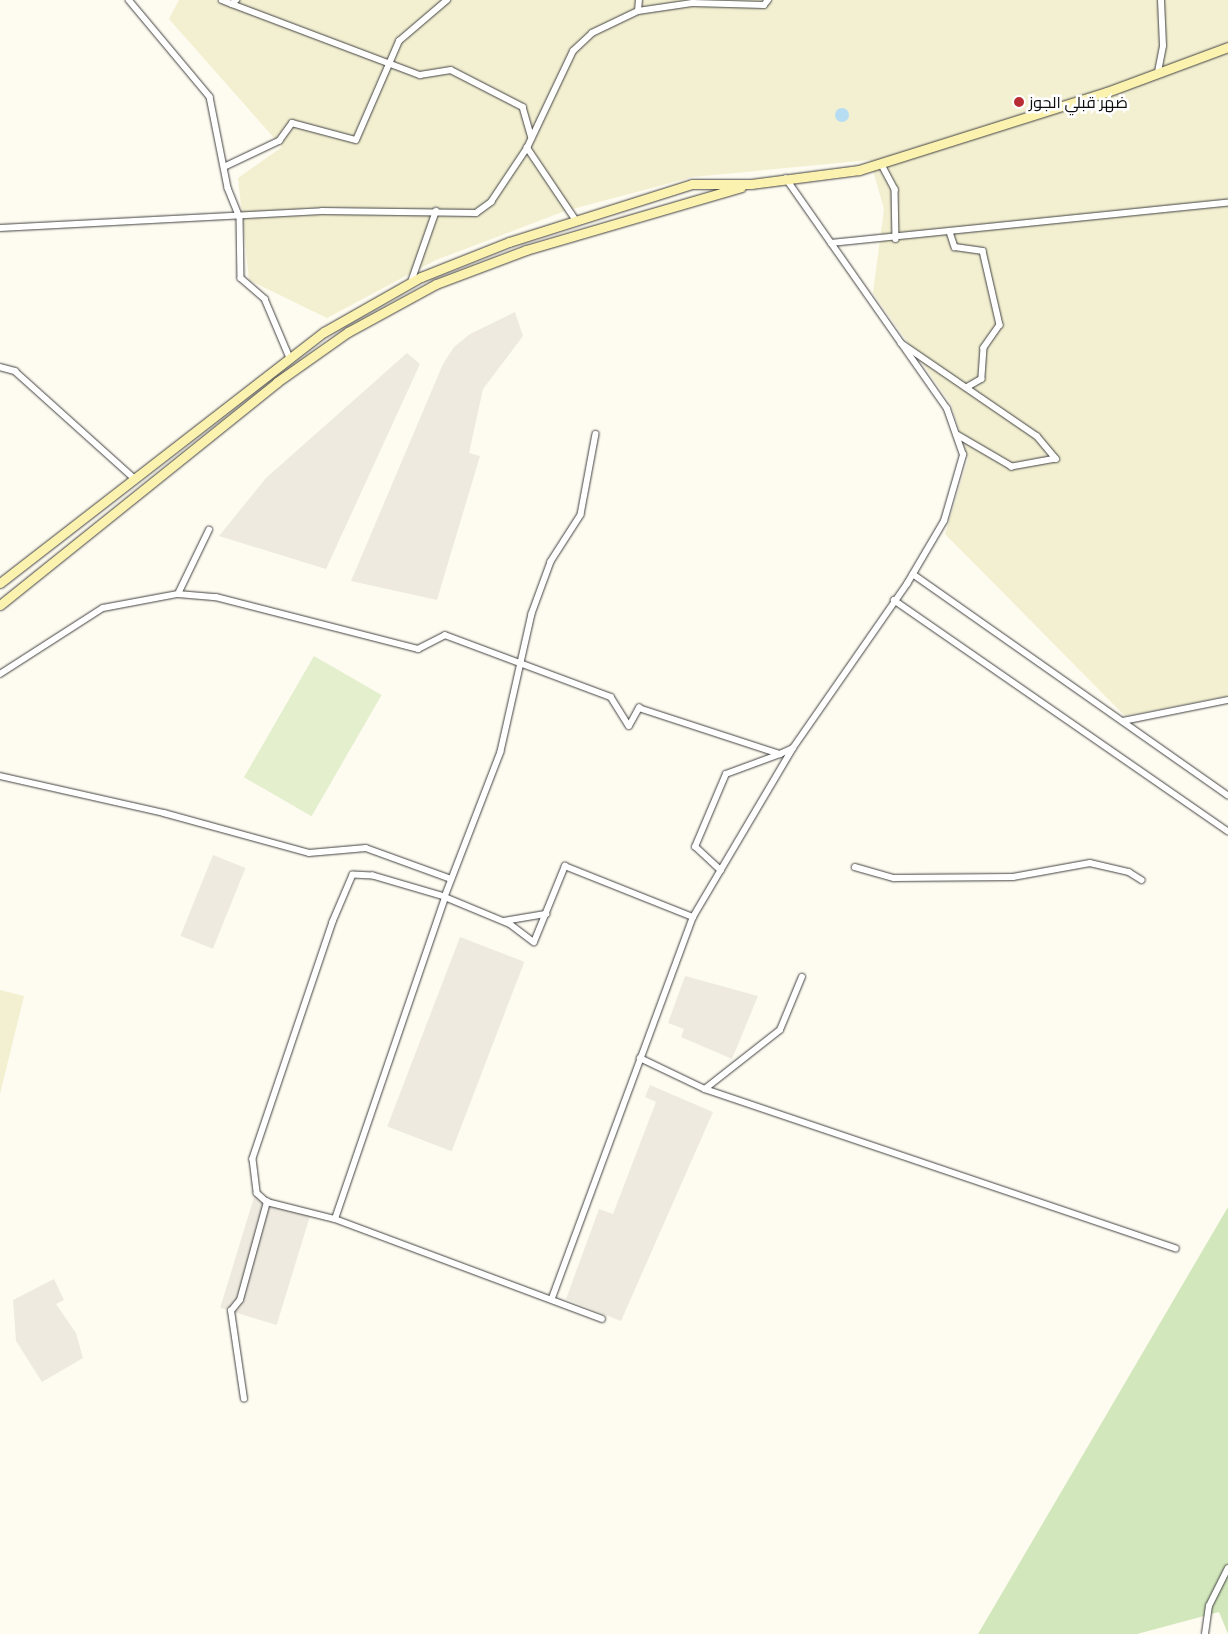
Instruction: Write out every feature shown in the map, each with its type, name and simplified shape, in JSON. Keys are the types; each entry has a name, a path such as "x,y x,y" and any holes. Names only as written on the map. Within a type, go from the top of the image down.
{"main road":[{"path":"0,584 144,470 324,332 411,282 576,220 692,184 751,184 881,163 1158,72 1228,47"},
{"path":"0,605 153,482 332,343 436,284 526,250 751,184"},
{"path":"144,470 153,482"},
{"path":"76,525 85,529 86,536"},
{"path":"47,548 48,557 57,558"}],"street":[{"path":"130,0 210,97 226,166 228,188 240,217 241,278 265,299 290,358"},
{"path":"222,0 234,2 420,75 451,70 511,99 527,111 532,138"},
{"path":"226,166 279,141 292,123 356,140 404,34 447,0"},
{"path":"638,11 639,0"},
{"path":"0,228 240,217 485,209 527,148 572,51 592,33 638,11 693,3 764,5 768,0"},
{"path":"1158,72 1163,46 1161,0"},
{"path":"527,148 576,220"},
{"path":"881,163 895,189 896,239"},
{"path":"552,1298 693,917 793,748 913,574 944,521 963,455 947,408 786,179"},
{"path":"831,243 896,239 1228,203"},
{"path":"411,282 436,211"},
{"path":"950,232 955,247 983,251 1000,325 986,342 980,383 968,387"},
{"path":"901,342 1045,442 1056,459 1012,466 956,435"},
{"path":"0,367 16,371 134,478"},
{"path":"335,1219 451,879 501,752 520,662 551,562 581,515 596,434"},
{"path":"178,594 208,530"},
{"path":"913,574 1228,794"},
{"path":"0,674 103,608 178,594 216,597 418,649 445,635 611,697 629,726 639,708 645,709 780,754"},
{"path":"894,600 1228,831"},
{"path":"1123,721 1228,700"},
{"path":"721,871 695,847 726,774 793,748"},
{"path":"0,776 164,813 309,853 366,848 451,879"},
{"path":"855,867 886,877 1013,876 1090,863 1142,880"},
{"path":"602,1319 552,1298 335,1219 267,1202 258,1192 253,1159 353,876 373,876 445,897 504,921 534,942 565,866 693,917"},
{"path":"504,921 546,914"},
{"path":"705,1089 780,1030 802,977"},
{"path":"640,1058 705,1089 1176,1248"},
{"path":"244,1399 231,1311 240,1300 267,1202"},
{"path":"1205,1634 1208,1606 1228,1568"}],"shaded area":[{"path":"179,0 1228,0 1228,696 1125,716 945,534 968,459 951,404 873,293 884,209 870,160 693,177 565,211 436,260 327,318 249,280 238,178 282,147 169,19"},
{"path":"515,312 523,336 483,389 469,453 480,456 437,600 351,581 443,364 454,347 470,334"},
{"path":"407,353 420,364 326,569 219,536 266,478"},
{"path":"213,855 245,868 213,949 180,936"},
{"path":"460,937 524,962 452,1151 387,1127"},
{"path":"685,976 758,996 732,1059 681,1037 684,1029 668,1023"},
{"path":"0,990 24,996 0,1094"},
{"path":"650,1085 713,1112 621,1321 566,1299 599,1209 613,1214 656,1102 645,1097"},
{"path":"255,1194 311,1211 277,1325 220,1308"},
{"path":"54,1279 64,1300 56,1304 76,1333 83,1358 42,1382 16,1341 13,1300"}],"green space":[{"path":"314,656 382,695 312,816 244,777"},
{"path":"1228,1207 1228,1634 1219,1612 1137,1634 978,1634"}],"water":[{"path":"839,108 845,108 849,115 845,122 839,122 835,118 835,112"}],"place":[{"name":"ضهر قبلي الجوز","path":"1019,102"}]}
